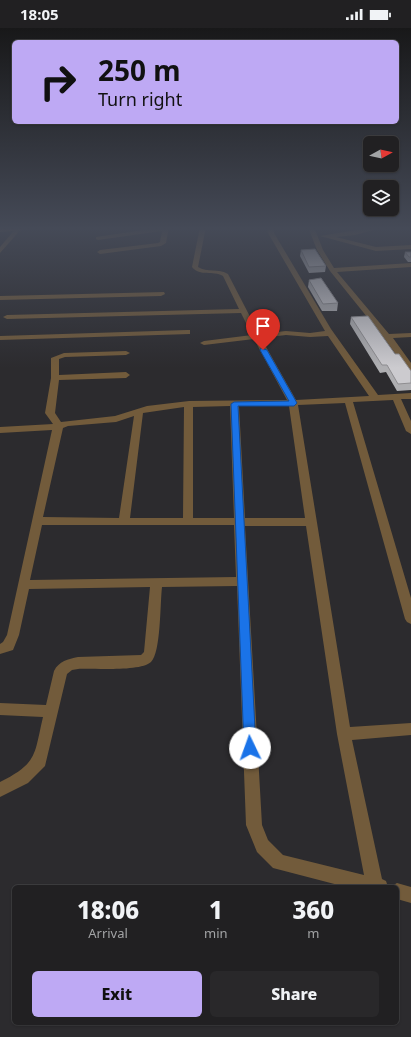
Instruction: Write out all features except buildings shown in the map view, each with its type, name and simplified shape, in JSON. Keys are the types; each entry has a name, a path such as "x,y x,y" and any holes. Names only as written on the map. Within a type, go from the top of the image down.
{"street":[{"path":"226,274 256,336 294,403 344,734 378,885"},
{"path":"296,274 330,333 374,398"},
{"path":"335,274 387,336 410,367"},
{"path":"0,298 162,294"},
{"path":"8,317 244,311"},
{"path":"0,338 187,332"},
{"path":"204,344 286,333 310,335 330,333"},
{"path":"387,336 411,335"},
{"path":"59,426 50,414 55,378 55,358 59,356 126,354"},
{"path":"55,378 126,375"},
{"path":"0,430 50,428 67,423 116,419 151,409 189,404 294,403 411,396"},
{"path":"396,397 411,430"},
{"path":"348,399 411,619"},
{"path":"188,522 189,404"},
{"path":"234,404 254,825 258,841 266,851 279,862 374,885"},
{"path":"124,521 139,412"},
{"path":"0,649 8,646 13,635 56,431 59,426"},
{"path":"37,521 312,522"},
{"path":"23,585 243,581"},
{"path":"0,790 27,776 35,769 40,761 50,711 61,671 68,665 78,663 139,662 146,659 150,653 156,582"},
{"path":"0,709 50,711"},
{"path":"344,734 411,729"},
{"path":"399,891 411,894"}],"route":[{"path":"250,748 234,404 294,403 263,350"}]}
